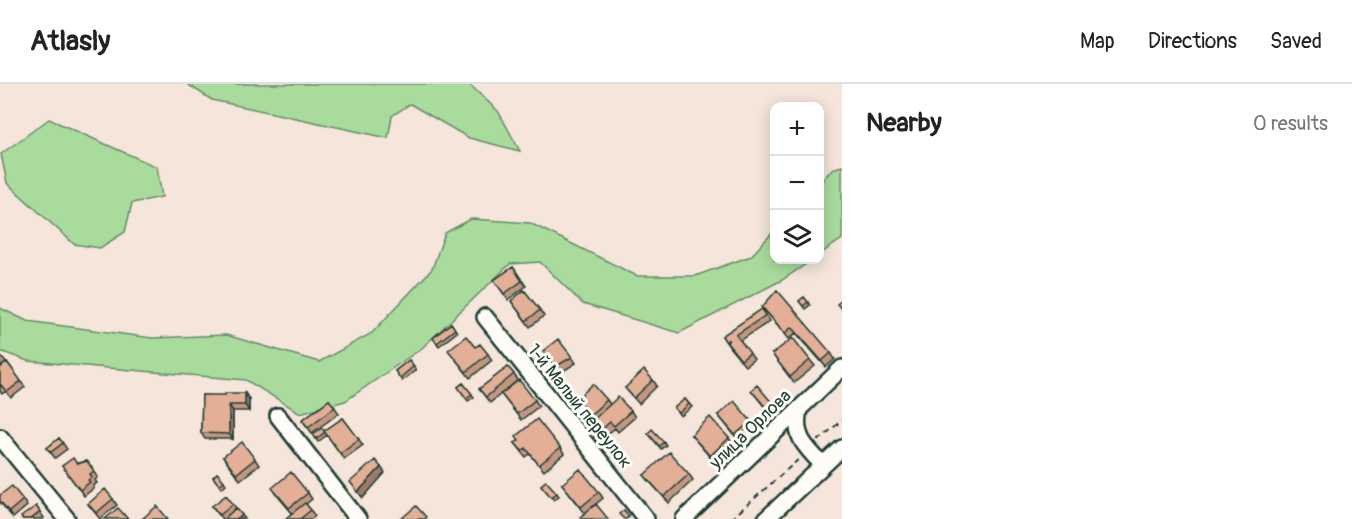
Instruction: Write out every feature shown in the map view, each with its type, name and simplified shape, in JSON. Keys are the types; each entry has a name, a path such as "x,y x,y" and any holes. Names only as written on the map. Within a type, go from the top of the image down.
{"street":[{"name":"1-й Малый переулок","path":"485,317 646,519"},
{"name":"улица Орлова","path":"684,519 842,368"},
{"path":"799,409 795,426 808,450 823,465"},
{"path":"278,416 358,519"},
{"path":"0,437 67,519"},
{"path":"766,519 842,448"}],"path":[{"path":"731,519 842,420"}],"green space":[{"path":"187,84 469,84 498,111 520,151 469,138 410,104 392,116 388,138 212,100"},
{"path":"49,119 157,167 162,197 132,203 125,232 100,248 74,244 7,183 1,154"},
{"path":"842,166 842,239 824,251 824,178 832,169"},
{"path":"471,219 530,223 637,276 695,276 751,256 770,235 770,264 806,264 782,280 679,333 583,304 540,262 510,264 422,348 345,401 300,413 246,380 28,361 0,351 0,308 27,321 152,338 226,335 319,362 372,333 432,269 445,233"}],"building":[{"path":"513,267 522,281 504,294 494,280"},
{"path":"524,290 540,310 526,321 511,301"},
{"path":"777,290 831,353 822,361 792,327 785,333 762,307"},
{"path":"804,297 808,302 803,306 799,301"},
{"path":"842,300 842,310 837,304"},
{"path":"762,309 766,315 736,335 750,353 741,360 727,343 729,339 726,342 722,336"},
{"path":"451,323 455,329 437,343 433,338"},
{"path":"466,336 475,347 480,344 488,354 466,372 448,350"},
{"path":"793,338 810,360 790,377 772,354"},
{"path":"558,339 572,357 555,367 543,351"},
{"path":"409,360 414,366 400,378 395,371"},
{"path":"7,362 21,381 7,392 0,386 0,368"},
{"path":"508,367 514,374 486,397 479,389"},
{"path":"644,370 653,380 634,398 625,388"},
{"path":"519,380 535,400 517,414 501,394"},
{"path":"463,383 472,394 466,398 458,387"},
{"path":"593,384 607,400 591,414 577,399"},
{"path":"757,385 773,404 767,409 751,390"},
{"path":"225,393 245,393 245,405 229,405 229,434 201,433 202,395 225,395"},
{"path":"618,397 631,411 614,426 610,422 600,431 591,422"},
{"path":"685,399 689,404 679,413 674,408"},
{"path":"329,400 335,407 308,427 302,420"},
{"path":"734,401 751,421 735,435 718,415"},
{"path":"710,417 729,438 710,456 691,435"},
{"path":"343,418 359,439 340,453 324,431"},
{"path":"537,419 560,448 539,465 526,448 522,451 515,443 519,440 516,436"},
{"path":"596,427 600,432 593,438 589,434"},
{"path":"322,428 325,432 316,439 313,434"},
{"path":"652,429 664,442 659,446 648,433"},
{"path":"59,438 63,443 51,452 47,448"},
{"path":"242,442 255,459 236,474 223,457"},
{"path":"669,452 689,474 664,497 644,475"},
{"path":"73,458 77,464 87,461 94,471 90,474 92,477 88,480 90,482 80,490 62,466"},
{"path":"375,460 381,467 358,492 350,482"},
{"path":"580,469 599,492 581,507 562,484"},
{"path":"291,472 308,493 289,508 272,488"},
{"path":"217,473 224,481 219,485 213,477"},
{"path":"546,481 557,493 551,497 541,485"},
{"path":"12,486 23,500 9,512 0,501 0,495"},
{"path":"105,489 113,499 96,513 88,504"},
{"path":"226,495 233,504 220,515 212,506"},
{"path":"305,503 311,510 300,519 286,519 286,518"},
{"path":"596,504 608,519 582,519 580,517"},
{"path":"36,506 40,512 31,519 21,517"},
{"path":"157,506 168,519 142,519"},
{"path":"416,506 426,517 424,519 401,519"},
{"path":"118,508 128,519 105,519"},
{"path":"236,508 242,515 238,519 227,519 226,517"},
{"path":"624,510 629,516 626,519 619,514"}]}
